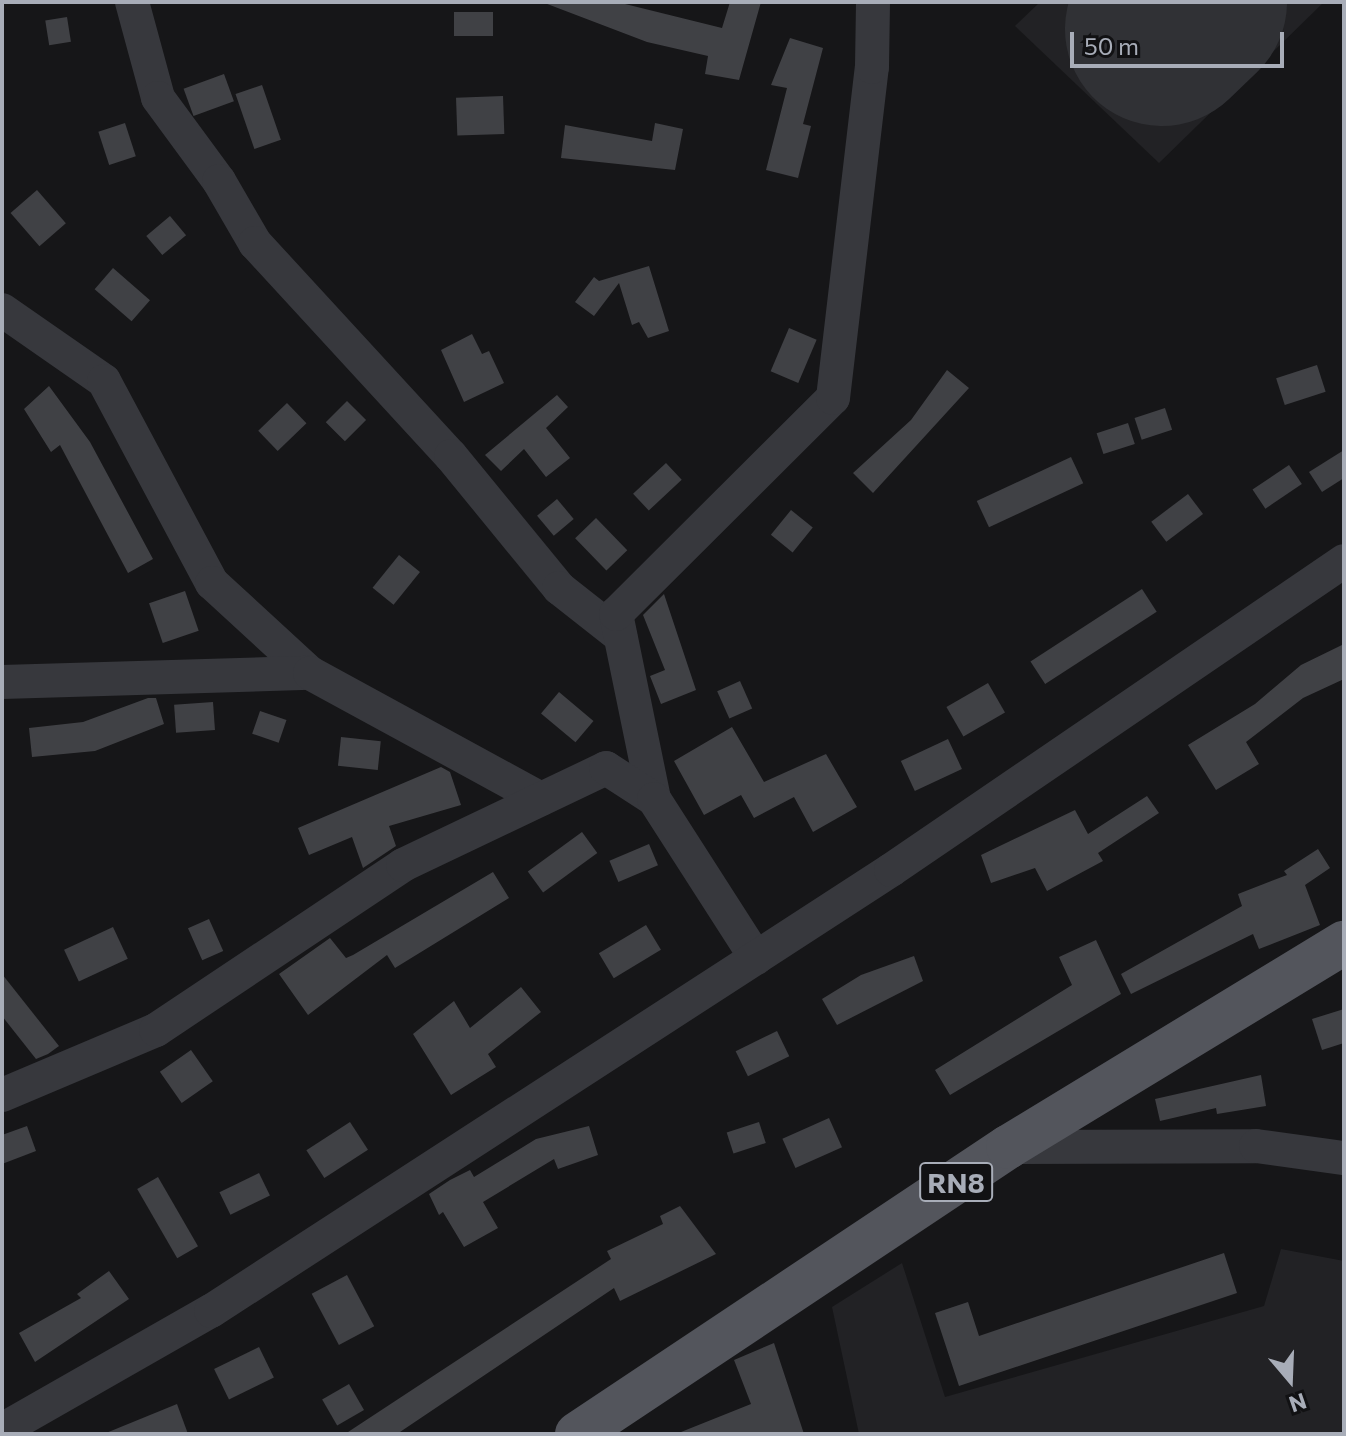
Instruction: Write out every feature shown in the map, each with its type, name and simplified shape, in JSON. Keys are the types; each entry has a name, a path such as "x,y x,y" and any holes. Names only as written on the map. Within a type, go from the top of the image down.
{"main road":[{"name":"RN8","path":"577,1434 1008,1147 1344,943"}],"street":[{"path":"132,2 158,98 219,181 255,243 451,456 559,588 620,636"},
{"path":"756,958 654,799 616,614 833,398 872,67 873,2"},
{"path":"2,310 104,381 212,583 310,673 541,799"},
{"path":"2,1430 211,1311 756,958 1344,561"},
{"path":"2,682 310,673"},
{"path":"2,1095 156,1030 403,865 606,768 654,799"},
{"path":"1008,1147 1256,1146 1344,1158"}],"shaded area":[{"path":"1040,2 1324,2 1159,163 1015,26"},
{"path":"1281,1249 1344,1261 1344,1434 859,1434 832,1307 902,1263 945,1397 1264,1306"}],"building":[{"path":"542,2 617,2 722,28 730,2 761,2 739,80 705,74 708,56 647,42"},
{"path":"454,12 493,12 493,36 454,36"},
{"path":"67,17 71,42 49,45 45,20"},
{"path":"790,38 823,48 803,124 811,126 798,178 766,170 787,88 771,85"},
{"path":"224,74 234,101 194,116 184,89"},
{"path":"262,85 281,140 254,149 236,94"},
{"path":"503,96 504,134 457,136 456,98"},
{"path":"125,123 136,156 109,165 98,132"},
{"path":"655,123 683,129 675,170 561,158 565,125 652,141"},
{"path":"37,190 66,223 39,246 11,213"},
{"path":"170,216 186,235 162,255 146,236"},
{"path":"649,266 669,331 648,338 639,322 632,325 619,283 594,316 575,302 594,277 599,281"},
{"path":"113,268 150,300 132,321 95,289"},
{"path":"789,328 817,340 798,383 771,371"},
{"path":"472,334 482,354 489,351 504,383 464,402 441,350"},
{"path":"1317,365 1326,392 1285,405 1276,378"},
{"path":"947,370 969,388 873,493 853,473 911,420"},
{"path":"49,386 90,442 153,559 128,573 60,445 51,452 24,409"},
{"path":"557,395 568,407 546,428 570,458 546,477 524,449 501,471 485,455"},
{"path":"347,401 366,420 345,441 326,422"},
{"path":"287,403 306,423 278,451 258,431"},
{"path":"1165,408 1172,430 1142,440 1135,418"},
{"path":"1128,423 1135,444 1103,454 1097,433"},
{"path":"1344,450 1344,478 1322,492 1309,472"},
{"path":"1071,457 1083,483 989,527 977,501"},
{"path":"666,463 682,480 649,511 633,494"},
{"path":"1289,465 1302,484 1265,509 1253,490"},
{"path":"1188,494 1203,514 1166,542 1151,522"},
{"path":"557,499 574,519 554,536 537,516"},
{"path":"791,510 813,528 793,552 771,535"},
{"path":"596,518 627,550 606,571 575,538"},
{"path":"399,555 420,572 394,605 373,588"},
{"path":"1142,589 1157,612 1045,684 1030,661"},
{"path":"185,591 199,631 163,643 149,603"},
{"path":"664,594 696,690 661,704 650,676 665,670 643,615"},
{"path":"1344,644 1344,679 1303,698 1246,742 1259,764 1216,790 1188,745 1255,704 1301,665"},
{"path":"740,681 752,708 729,719 717,691"},
{"path":"988,683 1005,712 963,736 946,707"},
{"path":"559,692 593,721 575,742 541,713"},
{"path":"148,698 156,698 164,724 95,751 32,757 29,728 83,722"},
{"path":"213,702 215,730 176,733 174,705"},
{"path":"260,711 286,720 279,743 252,734"},
{"path":"732,727 764,782 826,754 857,807 813,832 794,797 754,818 741,795 704,815 674,761"},
{"path":"341,737 381,741 378,770 338,766"},
{"path":"948,739 962,769 915,791 901,761"},
{"path":"441,767 450,772 461,805 389,826 396,846 363,868 352,837 309,855 298,828"},
{"path":"1147,796 1159,813 1098,853 1103,861 1047,891 1035,868 991,883 981,855 1075,810 1088,834"},
{"path":"582,832 597,853 543,892 528,871"},
{"path":"649,844 658,865 618,882 609,861"},
{"path":"1318,849 1330,868 1305,885 1320,925 1259,949 1253,934 1131,994 1121,974 1242,906 1238,894 1287,875 1284,871"},
{"path":"493,872 509,898 395,968 387,955 308,1015 279,974 330,938 346,958 353,955"},
{"path":"209,919 223,951 202,960 188,928"},
{"path":"646,925 661,950 614,978 599,953"},
{"path":"113,927 128,959 79,982 64,950"},
{"path":"1096,940 1121,994 950,1095 935,1070 1072,985 1059,957"},
{"path":"914,956 923,981 837,1025 822,999 861,975"},
{"path":"2,974 59,1046 48,1054 36,1059 2,1016"},
{"path":"521,987 541,1012 488,1054 496,1067 451,1095 413,1034 454,1001 470,1028"},
{"path":"1344,1009 1344,1043 1322,1050 1312,1019"},
{"path":"777,1031 789,1056 748,1076 736,1051"},
{"path":"191,1050 213,1081 182,1103 160,1072"},
{"path":"1261,1075 1266,1106 1217,1114 1216,1108 1160,1121 1155,1099"},
{"path":"829,1118 842,1147 795,1168 782,1139"},
{"path":"350,1122 368,1150 324,1178 306,1150"},
{"path":"759,1122 766,1143 733,1153 727,1133"},
{"path":"27,1126 36,1151 2,1164 2,1135"},
{"path":"589,1126 598,1155 558,1169 554,1159 483,1202 498,1228 464,1247 443,1212 439,1215 429,1194 450,1180 470,1170 474,1177 536,1139"},
{"path":"259,1173 270,1195 230,1215 219,1192"},
{"path":"158,1177 198,1246 177,1258 137,1189"},
{"path":"680,1206 716,1254 620,1301 614,1288 397,1434 345,1434 611,1259 607,1251 663,1224 660,1216"},
{"path":"1224,1253 1237,1293 959,1386 935,1313 968,1302 979,1336"},
{"path":"109,1271 129,1299 35,1362 19,1333 81,1298 77,1294"},
{"path":"347,1275 374,1326 339,1345 312,1294"},
{"path":"774,1343 804,1434 676,1434 751,1404 734,1360"},
{"path":"259,1347 274,1378 229,1399 214,1369"},
{"path":"349,1384 364,1410 337,1425 322,1400"},
{"path":"177,1404 188,1434 106,1434 106,1433"}],"runway":[{"path":"1162,29 1190,2"}]}
